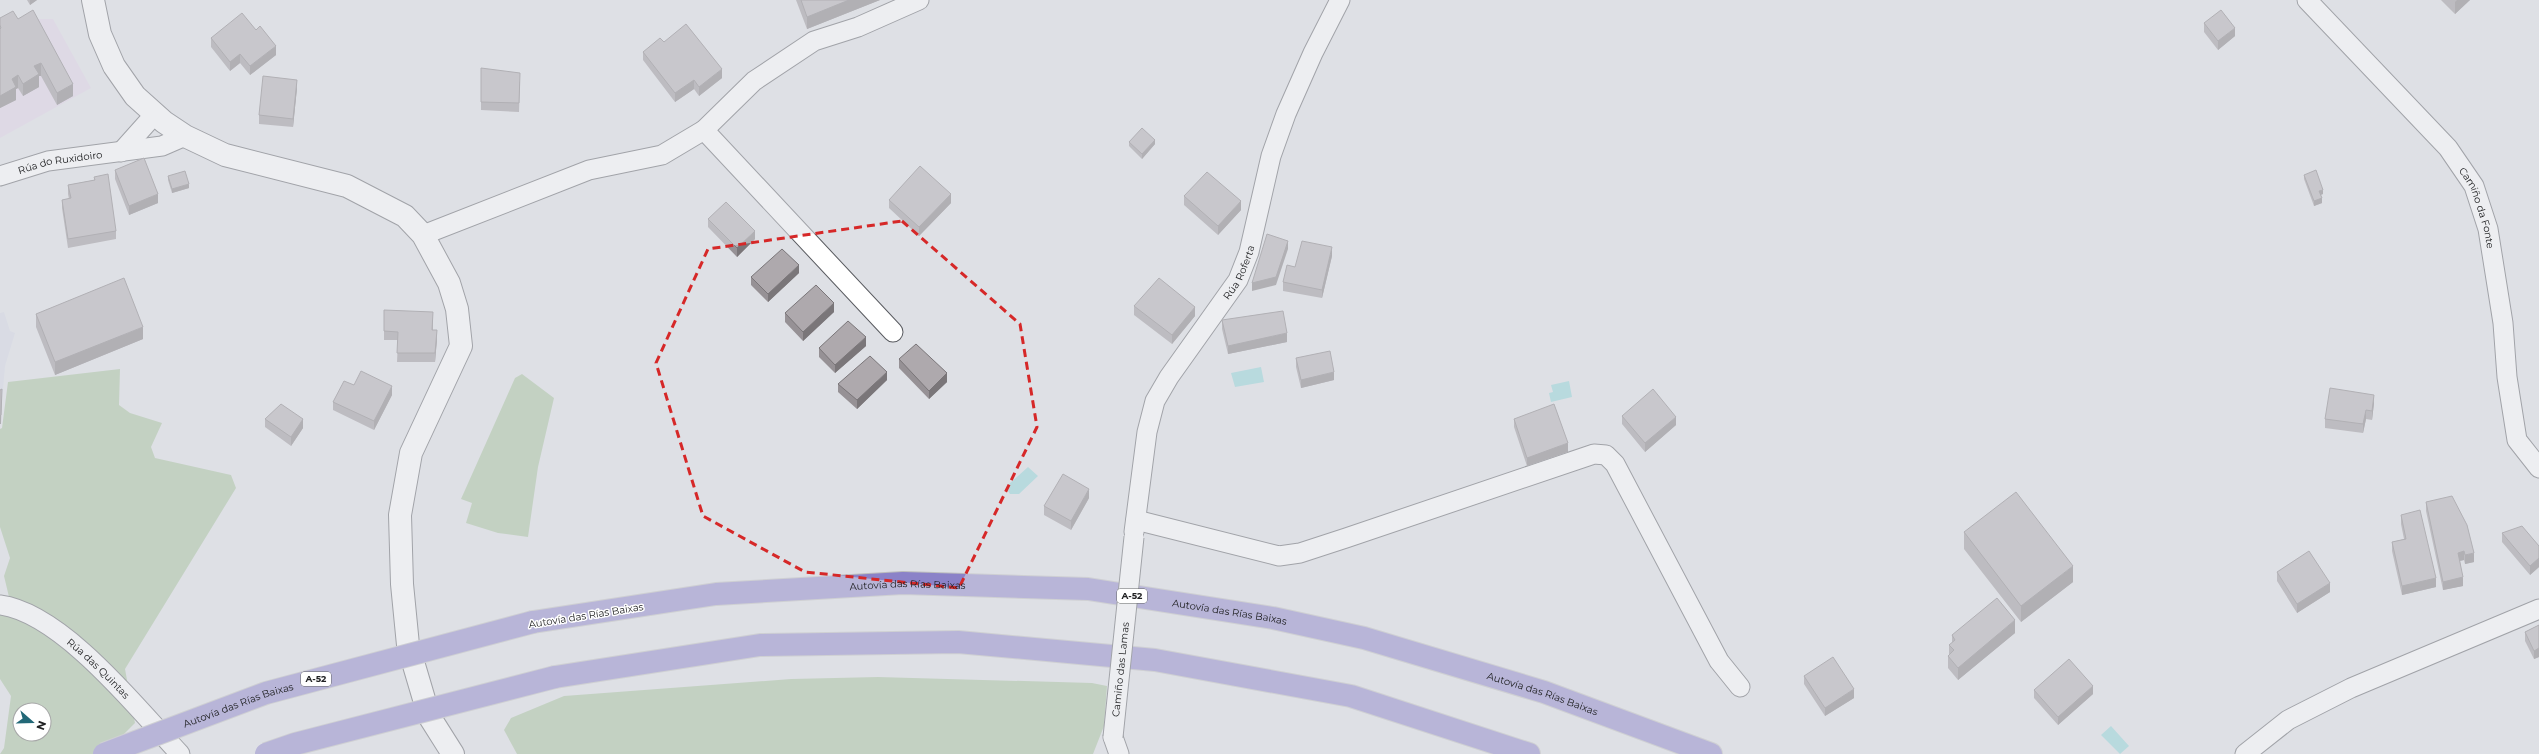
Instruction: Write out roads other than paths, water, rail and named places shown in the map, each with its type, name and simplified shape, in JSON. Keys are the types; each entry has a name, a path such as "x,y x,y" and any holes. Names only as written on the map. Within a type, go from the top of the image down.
{"highway":[{"name":"Autovía das Rías Baixas","path":"104,754 266,693 533,622 724,594 903,583 1088,589 1273,618 1364,638 1544,692 1711,754"},
{"path":"266,754 295,744 555,678 760,644 958,642 1155,660 1351,696 1529,754"}],"street":[{"path":"93,0 100,34 114,66 135,96 155,114 185,136 225,155 347,186 405,216 423,235 449,284 457,309 461,346 411,453 400,515 402,584 408,645 427,709 453,754"},
{"path":"423,235 589,170 662,155 704,130 754,81 814,41 858,27 919,0"},
{"name":"Rúa Roferta","path":"1135,528 1147,432 1155,402 1169,377 1238,280 1249,252 1271,156 1286,114 1313,53 1340,0"},
{"name":"Camiño da Fonte","path":"2307,0 2448,148 2474,186 2488,229 2503,323 2506,377 2517,440 2539,468"},
{"path":"121,152 155,114"},
{"path":"704,130 893,332"},
{"name":"Rúa do Ruxidoiro","path":"0,176 48,161 162,146 185,136"},
{"path":"1135,528 1279,556 1300,552 1346,538 1594,454 1606,455 1615,464 1719,661 1740,687"},
{"name":"Camiño das Lamas","path":"1116,746 1135,528"},
{"name":"Rúa das Quintas","path":"0,605 36,618 69,640 115,684 180,754"},
{"path":"2245,754 2288,720 2351,688 2539,609"}],"water":[{"path":"1261,367 1264,382 1235,387 1231,373"},
{"path":"1569,381 1572,397 1551,402 1549,393 1553,392 1551,385"},
{"path":"1028,467 1038,476 1019,494 1010,494 1008,491 1010,483"},
{"path":"2111,726 2129,746 2120,754 2101,735"}]}
